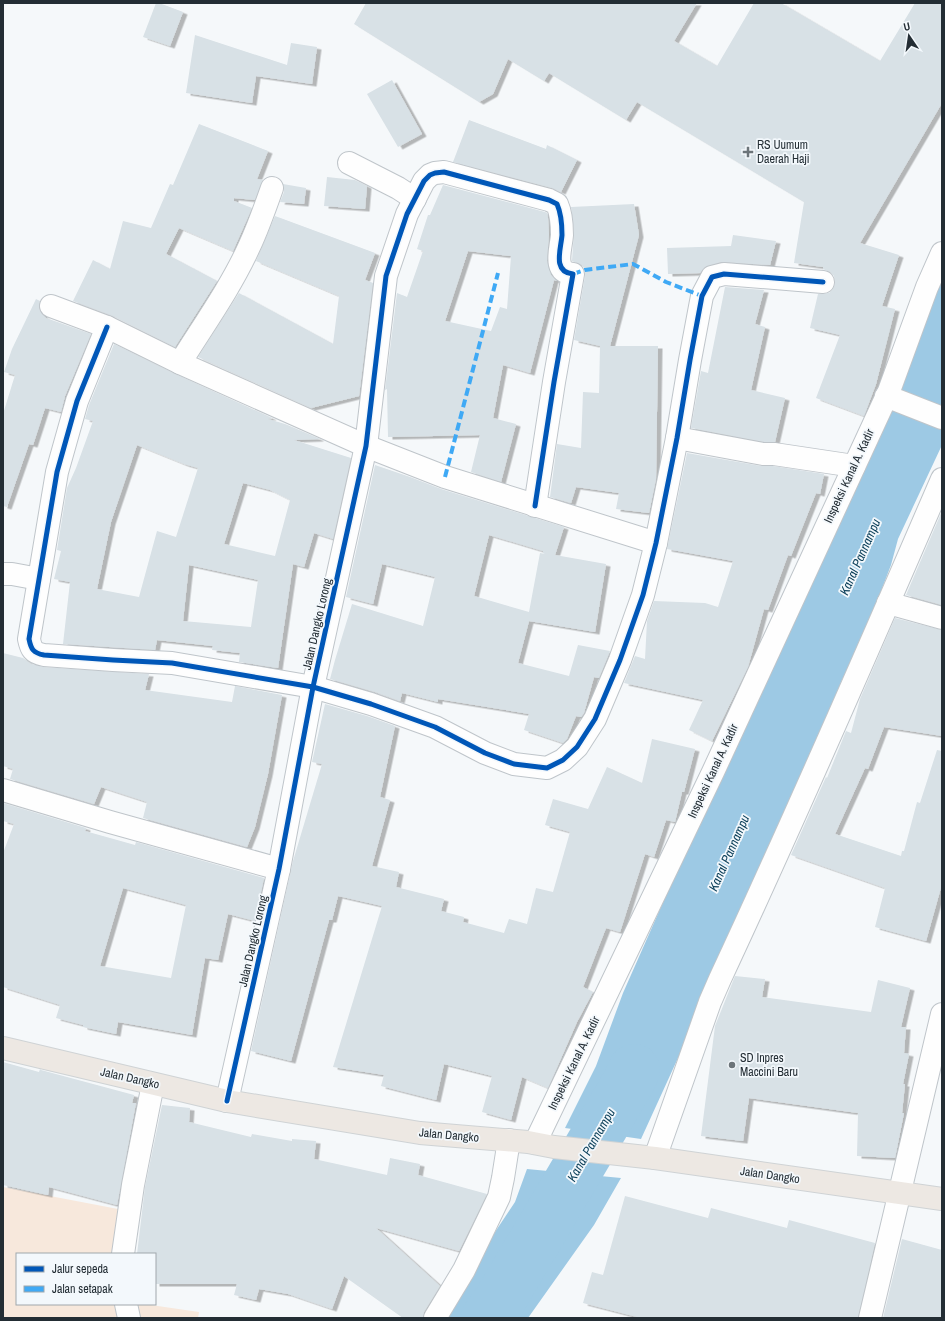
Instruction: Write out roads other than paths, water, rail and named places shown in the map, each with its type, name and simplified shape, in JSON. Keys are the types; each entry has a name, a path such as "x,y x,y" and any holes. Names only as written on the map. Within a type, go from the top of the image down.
{"main road":[{"name":"Jalan Dangko","path":"3,1048 227,1101 420,1133 509,1140 647,1157 942,1199"}],"street":[{"path":"349,163 398,188 415,199"},
{"name":"Jalan Dangko Lorong","path":"227,1101 279,869 313,687 366,446 386,276 407,214 428,177 438,172 464,177 549,200 558,204 560,209 562,234 559,261 564,272 573,274 554,382 535,506"},
{"path":"180,363 233,277 248,249 262,218 272,188"},
{"name":"Inspeksi Kanal A. Kadir","path":"544,1145 886,396 927,287 942,253"},
{"path":"107,327 77,401 57,472 29,639 31,648 35,653 44,655 172,663 313,687 371,704 435,727 485,753 514,764 547,768 563,760 577,747 595,719 620,660 643,595 656,543 677,438 702,296 712,277 724,274 823,282"},
{"path":"51,306 107,327 180,363 366,446 445,477 656,543"},
{"path":"886,396 942,418"},
{"path":"677,438 764,454 774,454 854,466"},
{"path":"647,1157 715,991 794,819 942,479"},
{"path":"3,574 12,574 40,579"},
{"path":"888,604 942,618"},
{"path":"3,790 110,822 279,869"},
{"path":"870,1318 942,1014"},
{"path":"123,1253 133,1185 153,1084"},
{"path":"435,1318 464,1270 499,1197 509,1140"},
{"path":"126,1305 128,1318"}],"water":[{"path":"942,269 942,414 890,392"},
{"path":"886,403 942,427 942,445 898,539 891,565 870,620 842,680 798,785 678,1058 641,1139 565,1128 596,1066 623,993"},
{"path":"527,1169 621,1178 594,1225 528,1318 444,1318 491,1238 515,1202"}],"waterway":[{"name":"Kanal Pannampu","path":"487,1318 500,1300 629,1081 634,1070"}],"place":[{"name":"RS Uumum Daerah Haji","path":"748,152"},
{"name":"SD Inpres Maccini Baru","path":"732,1065"}]}
